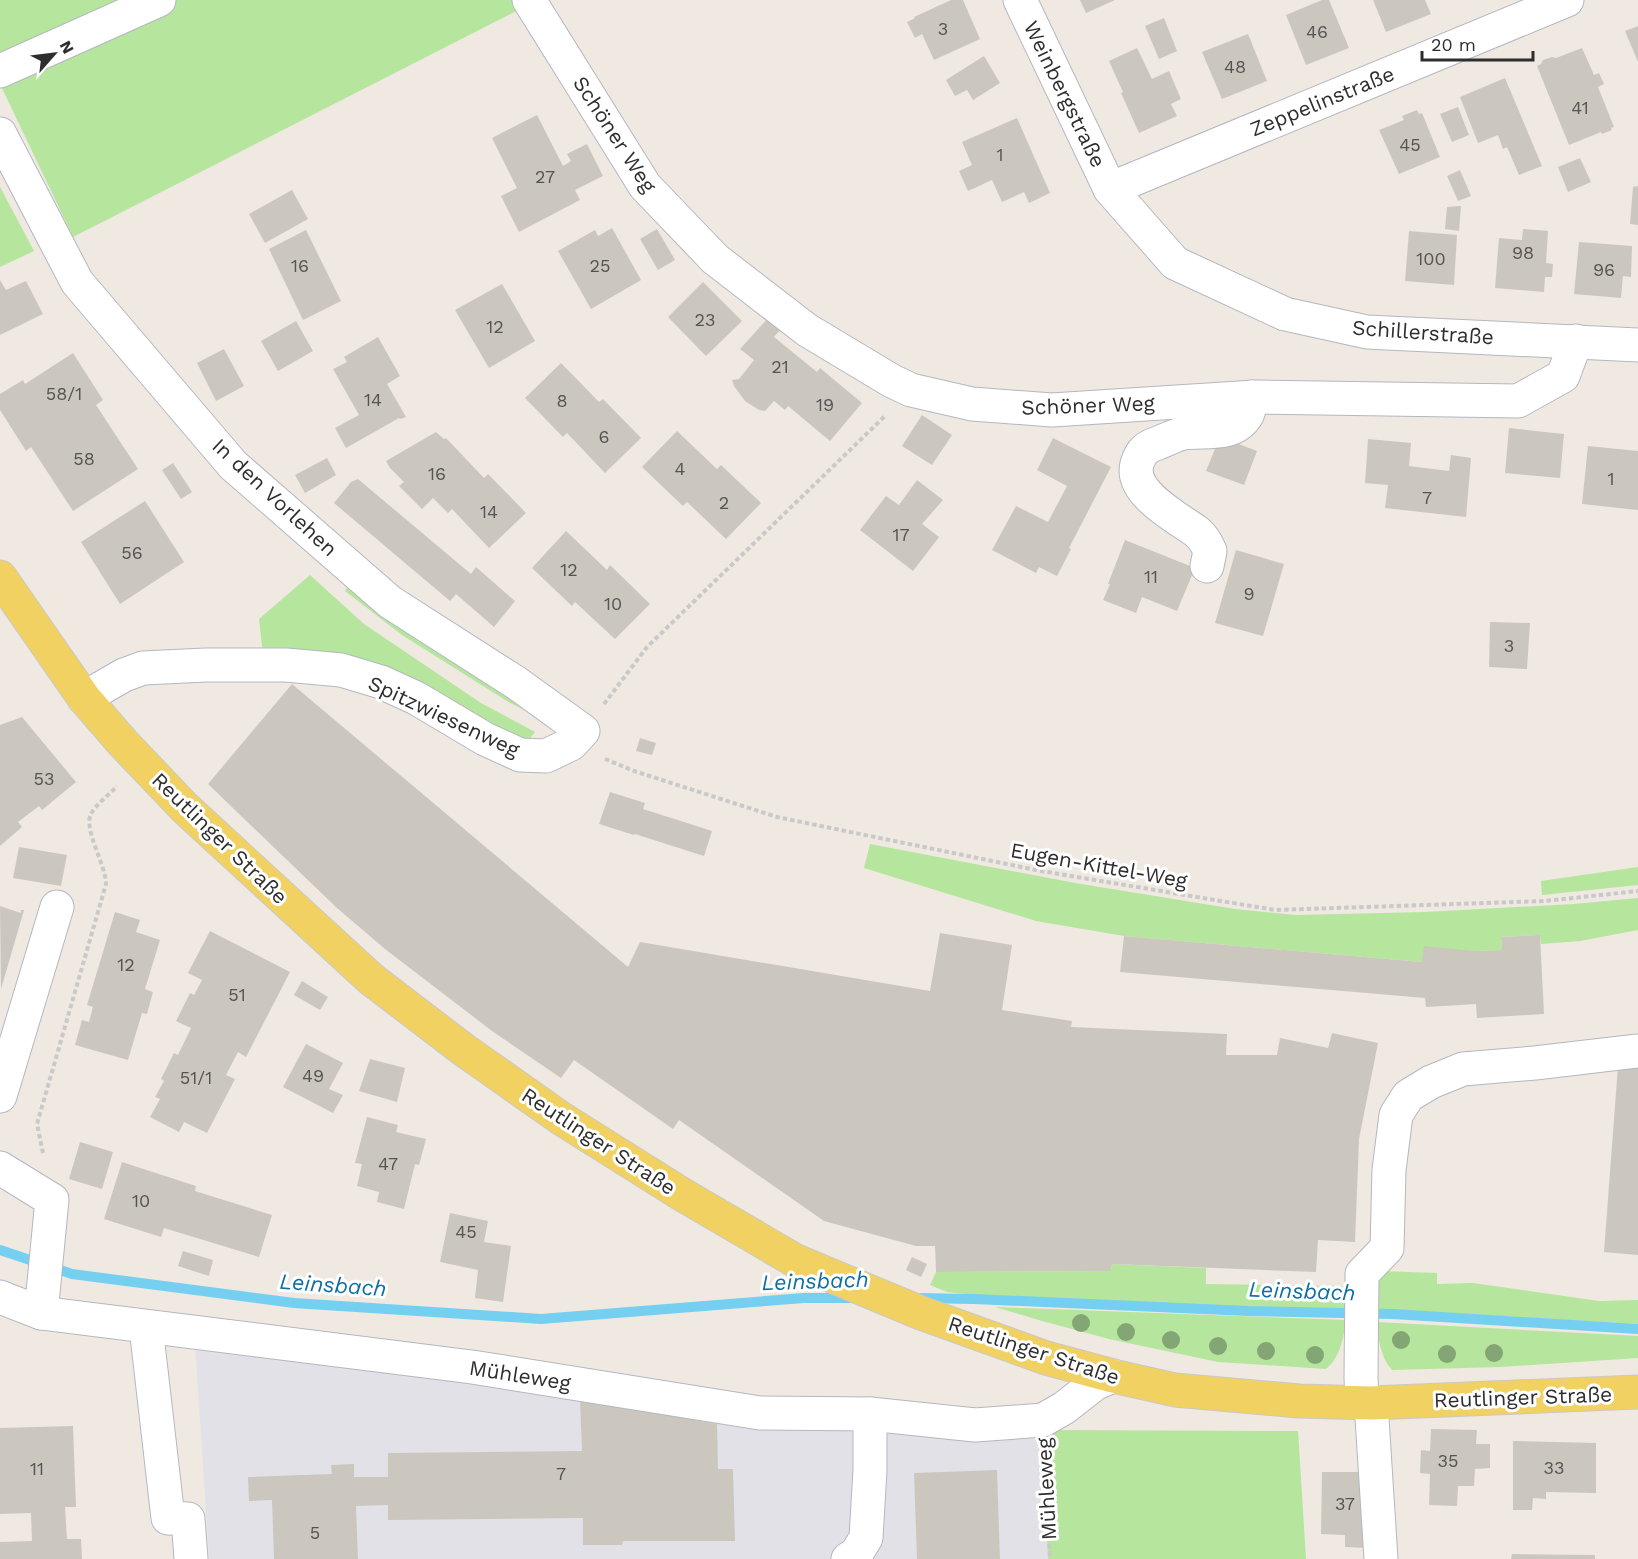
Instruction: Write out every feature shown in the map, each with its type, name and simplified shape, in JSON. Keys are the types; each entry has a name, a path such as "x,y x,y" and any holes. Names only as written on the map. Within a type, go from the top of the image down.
{"main road":[{"name":"Reutlinger Straße","path":"0,577 84,699 123,743 185,808 371,980 464,1050 562,1119 683,1195 796,1261 921,1313 1046,1358 1174,1390 1299,1401 1367,1403 1638,1392"}],"street":[{"path":"0,71 159,0"},
{"name":"Schöner Weg","path":"530,0 645,186 715,259 807,330 911,390 972,404 1052,410 1251,397 1518,401 1563,376 1576,341"},
{"name":"Weinbergstraße","path":"1020,0 1110,189"},
{"name":"Zeppelinstraße","path":"1110,189 1567,0"},
{"name":"In den Vorlehen","path":"0,134 77,282 233,465 390,602 514,682 577,737"},
{"name":"Schillerstraße","path":"1110,189 1175,263 1285,314 1368,332 1638,345"},
{"path":"1207,566 1210,551 1205,541 1198,533 1173,517 1139,484 1136,468 1146,446 1181,433 1231,430 1248,413 1251,397"},
{"name":"Spitzwiesenweg","path":"84,699 124,675 142,668 286,665 341,670 381,681 416,698 485,739 520,755 546,756 577,737"},
{"path":"0,1096 57,906"},
{"path":"1381,1559 1361,1341 1362,1274 1388,1248 1389,1170 1396,1116 1408,1096 1431,1082 1464,1069 1638,1051"},
{"path":"0,1167 52,1200 42,1302"},
{"name":"Mühleweg","path":"0,1298 42,1302 146,1327 472,1367 760,1413 870,1414 975,1425 1043,1420 1064,1408 1096,1383 1113,1376"},
{"path":"146,1327 168,1518 188,1518 191,1559"},
{"path":"855,1557 866,1538 870,1470 870,1414"}],"path":[{"path":"577,737 647,647 911,390"},
{"name":"Eugen-Kittel-Weg","path":"577,737 634,771 777,817 1041,871 1275,910 1545,901 1638,891"},
{"name":"Mühleweg","path":"1043,1420 1050,1559"}],"shaded area":[{"path":"195,1343 1042,1430 1048,1559 209,1559"}],"green space":[{"path":"0,0 538,0 73,237 0,84"},
{"path":"0,187 34,251 0,267"},
{"path":"310,575 364,624 481,703 535,732 528,741 263,654 259,619"},
{"path":"348,586 540,717 510,703 402,635 345,591"},
{"path":"870,844 1075,883 1235,909 1296,915 1425,912 1638,898 1638,930 1580,941 1541,944 1540,935 1501,937 1502,950 1474,951 1422,962 1124,936 1036,921 864,868"},
{"path":"1638,867 1638,885 1542,895 1541,881"},
{"path":"1112,1264 1206,1268 1206,1284 1347,1286 1346,1309 975,1295 947,1292 930,1285 936,1272 1111,1271"},
{"path":"1380,1271 1437,1273 1437,1284 1473,1283 1599,1301 1638,1300 1638,1324 1377,1309"},
{"path":"995,1307 1346,1320 1338,1353 1326,1369 1218,1362 1109,1339"},
{"path":"1376,1322 1638,1336 1638,1358 1500,1367 1392,1370 1382,1353"},
{"path":"1042,1430 1298,1431 1306,1559 1048,1559"}],"building":[{"path":"951,0 963,0 980,39 934,60 922,34 915,38 907,22"},
{"path":"1080,0 1115,0 1086,13"},
{"path":"1322,0 1329,0 1349,48 1306,65 1286,15"},
{"path":"1373,0 1425,0 1431,14 1386,32"},
{"path":"1164,18 1177,51 1159,59 1145,26"},
{"path":"1638,26 1638,62 1625,31"},
{"path":"1248,34 1267,81 1222,99 1202,52"},
{"path":"1137,48 1152,79 1169,71 1181,99 1171,104 1177,116 1139,133 1109,61"},
{"path":"1582,48 1594,75 1599,73 1604,84 1598,87 1614,127 1602,134 1601,132 1569,145 1537,66 1543,60 1556,58"},
{"path":"984,56 1000,83 973,100 967,90 955,96 946,80"},
{"path":"1505,78 1542,166 1519,175 1507,147 1503,149 1498,135 1478,143 1460,97"},
{"path":"1458,107 1469,135 1452,142 1440,114"},
{"path":"1417,110 1419,114 1422,113 1440,157 1399,174 1379,130 1404,120 1402,116"},
{"path":"537,115 563,166 571,161 567,154 587,144 603,176 575,190 580,200 519,232 501,196 517,188 492,138"},
{"path":"1017,118 1050,193 1029,203 1024,192 1002,202 992,180 968,191 959,171 972,165 962,142"},
{"path":"1580,158 1591,182 1568,192 1558,167"},
{"path":"1460,170 1471,196 1458,201 1447,176"},
{"path":"1638,186 1638,225 1630,224 1633,187"},
{"path":"292,190 308,219 265,243 249,214"},
{"path":"1461,206 1459,231 1445,229 1447,207"},
{"path":"612,228 641,280 591,309 558,251 595,230 598,236"},
{"path":"657,229 675,260 658,270 640,239"},
{"path":"1523,229 1548,231 1546,263 1553,264 1552,277 1545,277 1544,292 1495,288 1499,238 1522,240"},
{"path":"306,230 341,301 303,320 269,249"},
{"path":"1409,231 1457,235 1454,285 1405,281"},
{"path":"1579,242 1632,246 1631,277 1623,276 1621,298 1574,294"},
{"path":"0,280 6,290 26,281 43,314 0,335"},
{"path":"703,282 742,321 706,356 668,317"},
{"path":"502,284 535,341 489,368 455,310"},
{"path":"768,318 781,329 774,337 817,372 820,368 862,403 830,441 788,406 785,410 774,401 765,411 759,410 745,401 734,386 732,380 739,379 754,360 740,349"},
{"path":"296,321 313,351 278,371 261,341"},
{"path":"378,337 400,376 387,384 406,417 399,418 346,448 335,428 359,415 333,369 347,362 344,357"},
{"path":"224,349 244,386 216,401 197,363"},
{"path":"73,353 103,400 96,405 138,469 73,511 31,447 26,451 0,410 0,394 23,380 25,384"},
{"path":"561,363 599,402 603,399 641,438 605,473 567,433 563,437 525,398"},
{"path":"922,415 952,435 932,465 902,446"},
{"path":"1509,428 1564,434 1560,478 1505,473"},
{"path":"677,431 717,469 721,465 761,503 726,539 687,502 683,506 642,467"},
{"path":"436,432 444,439 446,438 484,478 488,474 526,513 489,548 452,509 448,513 433,498 422,509 399,486 404,482 386,461"},
{"path":"1220,437 1257,451 1244,485 1206,471"},
{"path":"1053,438 1111,467 1057,576 1039,567 1036,573 992,550 1016,506 1048,522 1067,486 1037,470"},
{"path":"1368,439 1411,443 1409,466 1449,471 1451,455 1471,458 1466,517 1385,508 1388,485 1365,483"},
{"path":"1588,446 1638,451 1638,510 1582,504"},
{"path":"327,458 336,475 305,493 295,475"},
{"path":"173,463 192,492 181,499 162,470"},
{"path":"358,479 471,574 476,567 515,601 494,627 456,594 450,601 334,503 351,482"},
{"path":"917,480 943,500 922,524 939,537 913,571 860,530 886,496 899,505"},
{"path":"145,501 184,562 120,604 81,542"},
{"path":"566,531 607,570 610,565 650,604 615,639 575,602 572,606 532,568"},
{"path":"1125,540 1195,568 1177,611 1142,597 1136,613 1103,600"},
{"path":"1236,550 1284,564 1263,636 1215,623"},
{"path":"1490,622 1530,623 1527,669 1489,667"},
{"path":"292,684 628,967 640,942 930,991 940,933 1012,945 1002,1010 1072,1021 1071,1027 1227,1034 1226,1055 1277,1055 1280,1038 1328,1048 1332,1033 1378,1043 1359,1139 1355,1242 1318,1240 1316,1272 1112,1264 1111,1271 936,1272 935,1246 916,1246 824,1221 679,1120 673,1129 574,1060 561,1078 492,1031 385,949 337,908 208,784"},
{"path":"22,717 76,782 42,810 39,806 18,822 22,827 0,846 0,725"},
{"path":"640,738 656,743 652,755 636,751"},
{"path":"610,792 645,803 643,809 712,831 704,856 599,824"},
{"path":"19,847 67,855 61,886 13,878"},
{"path":"0,906 21,913 21,910 24,910 1,989"},
{"path":"115,912 140,920 136,932 160,940 145,989 153,992 147,1014 142,1013 128,1060 75,1045 82,1020 89,1022 93,1007 87,1005"},
{"path":"210,931 290,972 246,1057 238,1052 226,1075 235,1079 207,1133 184,1122 179,1132 150,1117 160,1099 155,1097 164,1081 161,1079 174,1053 178,1055 191,1028 176,1021 190,993 194,995 202,980 188,973"},
{"path":"1540,935 1544,1014 1477,1018 1476,1004 1426,1007 1425,998 1120,972 1124,936 1422,962 1424,946 1474,951 1502,950 1501,937"},
{"path":"302,981 328,997 320,1010 294,995"},
{"path":"306,1044 343,1063 329,1089 343,1095 333,1113 283,1087"},
{"path":"370,1059 405,1068 397,1102 359,1091"},
{"path":"1618,1066 1638,1068 1638,1255 1604,1252"},
{"path":"367,1117 398,1125 396,1132 426,1139 419,1165 415,1164 404,1209 377,1202 379,1192 357,1186 362,1164 355,1163"},
{"path":"80,1142 113,1152 102,1189 69,1179"},
{"path":"122,1162 196,1186 195,1191 272,1215 259,1257 164,1228 161,1237 104,1219"},
{"path":"450,1213 488,1221 484,1242 511,1246 503,1302 475,1298 478,1270 440,1262"},
{"path":"183,1251 213,1260 209,1276 178,1266"},
{"path":"912,1257 927,1264 921,1277 906,1270"},
{"path":"580,1400 717,1424 718,1469 733,1469 735,1541 623,1541 622,1545 583,1545 583,1518 388,1520 388,1505 356,1506 358,1559 274,1559 272,1500 249,1501 248,1477 332,1474 331,1465 354,1464 354,1477 388,1477 388,1453 582,1451"},
{"path":"73,1426 76,1507 65,1507 67,1539 81,1539 82,1559 0,1559 0,1542 32,1541 31,1513 0,1514 0,1428"},
{"path":"1431,1429 1477,1430 1476,1444 1490,1444 1490,1468 1475,1469 1474,1486 1458,1486 1457,1506 1429,1505 1430,1474 1420,1473 1421,1450 1430,1451"},
{"path":"1513,1441 1596,1443 1596,1493 1546,1492 1546,1499 1533,1498 1532,1510 1513,1510"},
{"path":"997,1470 1000,1559 917,1559 914,1473"},
{"path":"1322,1472 1369,1472 1368,1548 1345,1547 1345,1535 1321,1534"},
{"path":"1512,1554 1595,1555 1595,1559 1511,1559"}],"waterway":[{"name":"Leinsbach","path":"0,1250 72,1274 294,1303 541,1319 804,1298 855,1298"},
{"name":"Leinsbach","path":"916,1298 1248,1311 1393,1314 1638,1329"}]}
